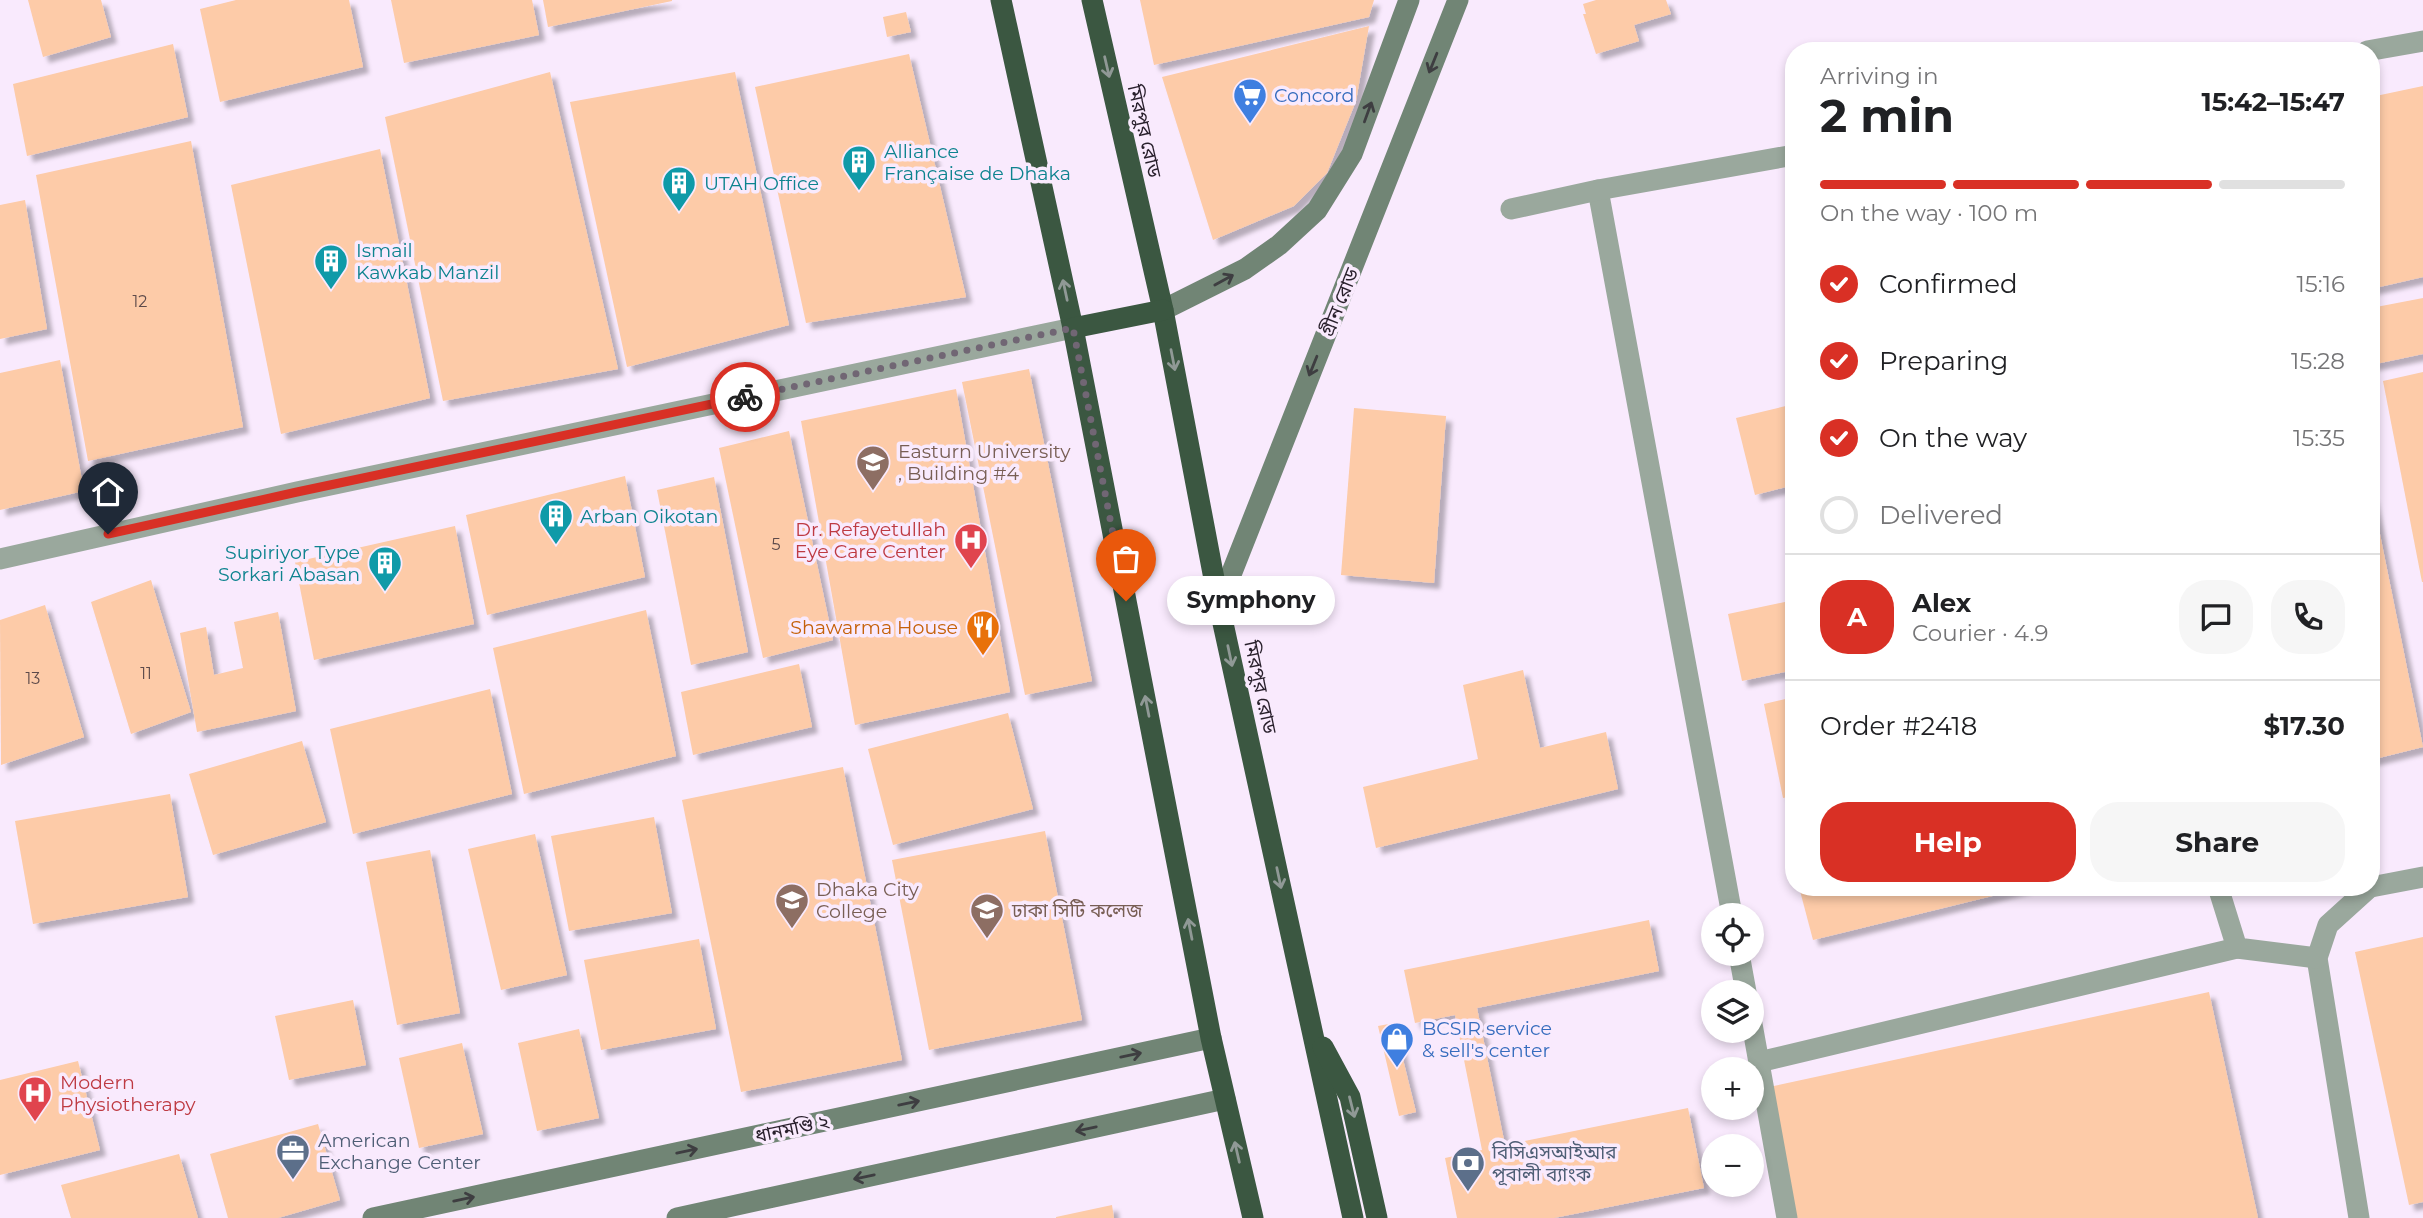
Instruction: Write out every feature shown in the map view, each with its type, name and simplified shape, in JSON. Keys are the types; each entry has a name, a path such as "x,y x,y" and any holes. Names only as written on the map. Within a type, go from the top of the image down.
{"highway":[{"path":"1001,0 1073,328 1212,1038 1253,1218"},
{"name":"মিরপুর রোড","path":"1091,0 1163,310 1219,605 1353,1218"},
{"path":"1073,328 1163,310"},
{"path":"1311,1024 1350,1097 1377,1218"}],"main road":[{"path":"1163,310 1245,269 1279,245 1317,210 1352,154 1409,0"},
{"name":"গ্রীন রোড","path":"1219,605 1458,0"},
{"name":"ধানমণ্ডি ২","path":"373,1218 1212,1038"},
{"path":"677,1218 1225,1099"}],"street":[{"path":"2380,49 2423,41"},
{"path":"1511,209 1598,190 1785,157"},
{"path":"1598,190 1730,903"},
{"path":"0,559 310,489 1073,328"},
{"path":"2380,885 2423,877"},
{"path":"2221,896 2237,948"},
{"path":"2360,1218 2317,958 2328,925 2361,896"},
{"path":"1764,1061 2237,948 2317,958"},
{"path":"1764,1090 1787,1218"}],"building":[{"path":"28,0 101,0 111,37 43,57"},
{"path":"236,0 349,0 363,67 220,102 200,9"},
{"path":"391,0 532,0 539,35 404,63"},
{"path":"543,0 672,0 672,1 548,27"},
{"path":"1140,0 1374,0 1369,17 1154,65"},
{"path":"1596,0 1666,0 1671,14 1634,25 1639,41 1596,54 1583,14 1586,14 1583,4"},
{"path":"906,12 911,32 887,37 883,17"},
{"path":"1369,26 1356,101 1327,173 1294,206 1213,240 1162,77"},
{"path":"173,44 188,117 27,156 13,84"},
{"name":"Alliance Française de Dhaka","path":"909,54 966,297 806,323 755,87"},
{"path":"550,72 618,369 443,401 385,117"},
{"name":"UTAH Office","path":"735,72 789,325 627,367 570,102"},
{"path":"2423,86 2423,277 2380,287 2380,95"},
{"path":"191,141 243,427 88,461 36,175"},
{"name":"Ismail Kawkab Manzil","path":"380,149 430,398 281,434 231,185"},
{"path":"25,200 47,329 0,339 0,205"},
{"path":"2423,298 2423,354 2380,363 2380,306"},
{"path":"60,360 84,491 0,510 0,373"},
{"path":"1029,369 1092,681 1025,695 962,382"},
{"path":"2423,372 2423,582 2422,582 2383,381"},
{"path":"956,389 1010,692 855,725 801,421"},
{"path":"1785,406 1785,487 1755,495 1736,418"},
{"path":"1354,408 1446,416 1434,583 1341,575"},
{"path":"789,431 833,640 763,658 719,448"},
{"name":"Arban Oikotan","path":"625,476 645,577 487,615 466,515"},
{"path":"714,477 748,652 691,665 657,490"},
{"name":"Supiriyor Type Sorkari Abasan","path":"455,526 474,624 314,660 295,562"},
{"path":"2380,535 2423,747 2380,758"},
{"path":"151,580 191,712 131,734 91,602"},
{"path":"1785,602 1785,672 1742,681 1728,614"},
{"path":"45,605 84,737 1,765 0,620"},
{"path":"646,610 676,756 524,794 493,648"},
{"path":"278,612 296,711 197,732 180,633 206,627 214,675 243,668 234,622"},
{"path":"799,664 812,727 693,755 681,692"},
{"path":"1523,670 1540,748 1606,732 1618,789 1376,848 1363,787 1478,759 1463,685"},
{"path":"490,689 512,794 353,834 330,729"},
{"path":"1785,699 1785,798 1783,798 1764,704"},
{"path":"1008,713 1033,809 893,845 868,749"},
{"path":"302,741 326,822 213,855 189,774"},
{"name":"Dhaka City College","path":"843,767 902,1060 741,1092 682,800"},
{"path":"170,794 188,897 33,924 15,821"},
{"path":"654,817 672,913 569,931 551,836"},
{"name":"ঢাকা সিটি কলেজ","path":"1045,831 1082,1020 929,1050 892,860"},
{"path":"535,834 567,975 501,990 468,849"},
{"path":"430,850 460,1013 397,1025 366,862"},
{"path":"1801,896 1992,896 1813,940"},
{"path":"1649,920 1659,971 1477,1008 1505,1145 1688,1108 1701,1173 1701,1189 1554,1218 1457,1218 1445,1158 1482,1150 1455,1015 1415,1023 1404,970"},
{"path":"2423,937 2423,1202 2409,1205 2355,952"},
{"path":"699,939 716,1029 601,1050 584,960"},
{"path":"2209,992 2258,1218 1797,1218 1769,1087"},
{"path":"353,1000 366,1065 289,1080 275,1016"},
{"name":"BCSIR service & sell's center","path":"1394,1023 1416,1112 1399,1116 1378,1026"},
{"path":"579,1029 599,1118 537,1131 518,1043"},
{"path":"462,1043 483,1134 419,1148 399,1058"},
{"path":"78,1061 100,1150 0,1175 0,1080"},
{"path":"318,1124 340,1200 278,1218 228,1218 210,1154"},
{"path":"179,1154 198,1218 71,1218 61,1185"},
{"path":"1112,1205 1114,1218 1056,1218 1056,1217"}],"way so far":[{"path":"745,397 1073,328 1126,601"}],"place":[{"name":"Concord","path":"1250,125"},
{"name":"Alliance Française de Dhaka","path":"859,192"},
{"name":"UTAH Office","path":"679,213"},
{"name":"Ismail Kawkab Manzil","path":"331,291"},
{"name":"Easturn University , Building #4","path":"873,492"},
{"name":"Arban Oikotan","path":"556,546"},
{"name":"Dr. Refayetullah Eye Care Center","path":"971,570"},
{"name":"Supiriyor Type Sorkari Abasan","path":"385,593"},
{"name":"Symphony","path":"1126,601"},
{"name":"Shawarma House","path":"983,657"},
{"name":"Dhaka City College","path":"792,930"},
{"name":"ঢাকা সিটি কলেজ","path":"987,940"},
{"name":"BCSIR service & sell's center","path":"1397,1069"},
{"name":"Modern Physiotherapy","path":"35,1123"},
{"name":"American Exchange Center","path":"293,1181"},
{"name":"বিসিএসআইআর পূবালী ব্যাংক","path":"1468,1193"}],"route":[{"path":"108,534 745,397"}]}
